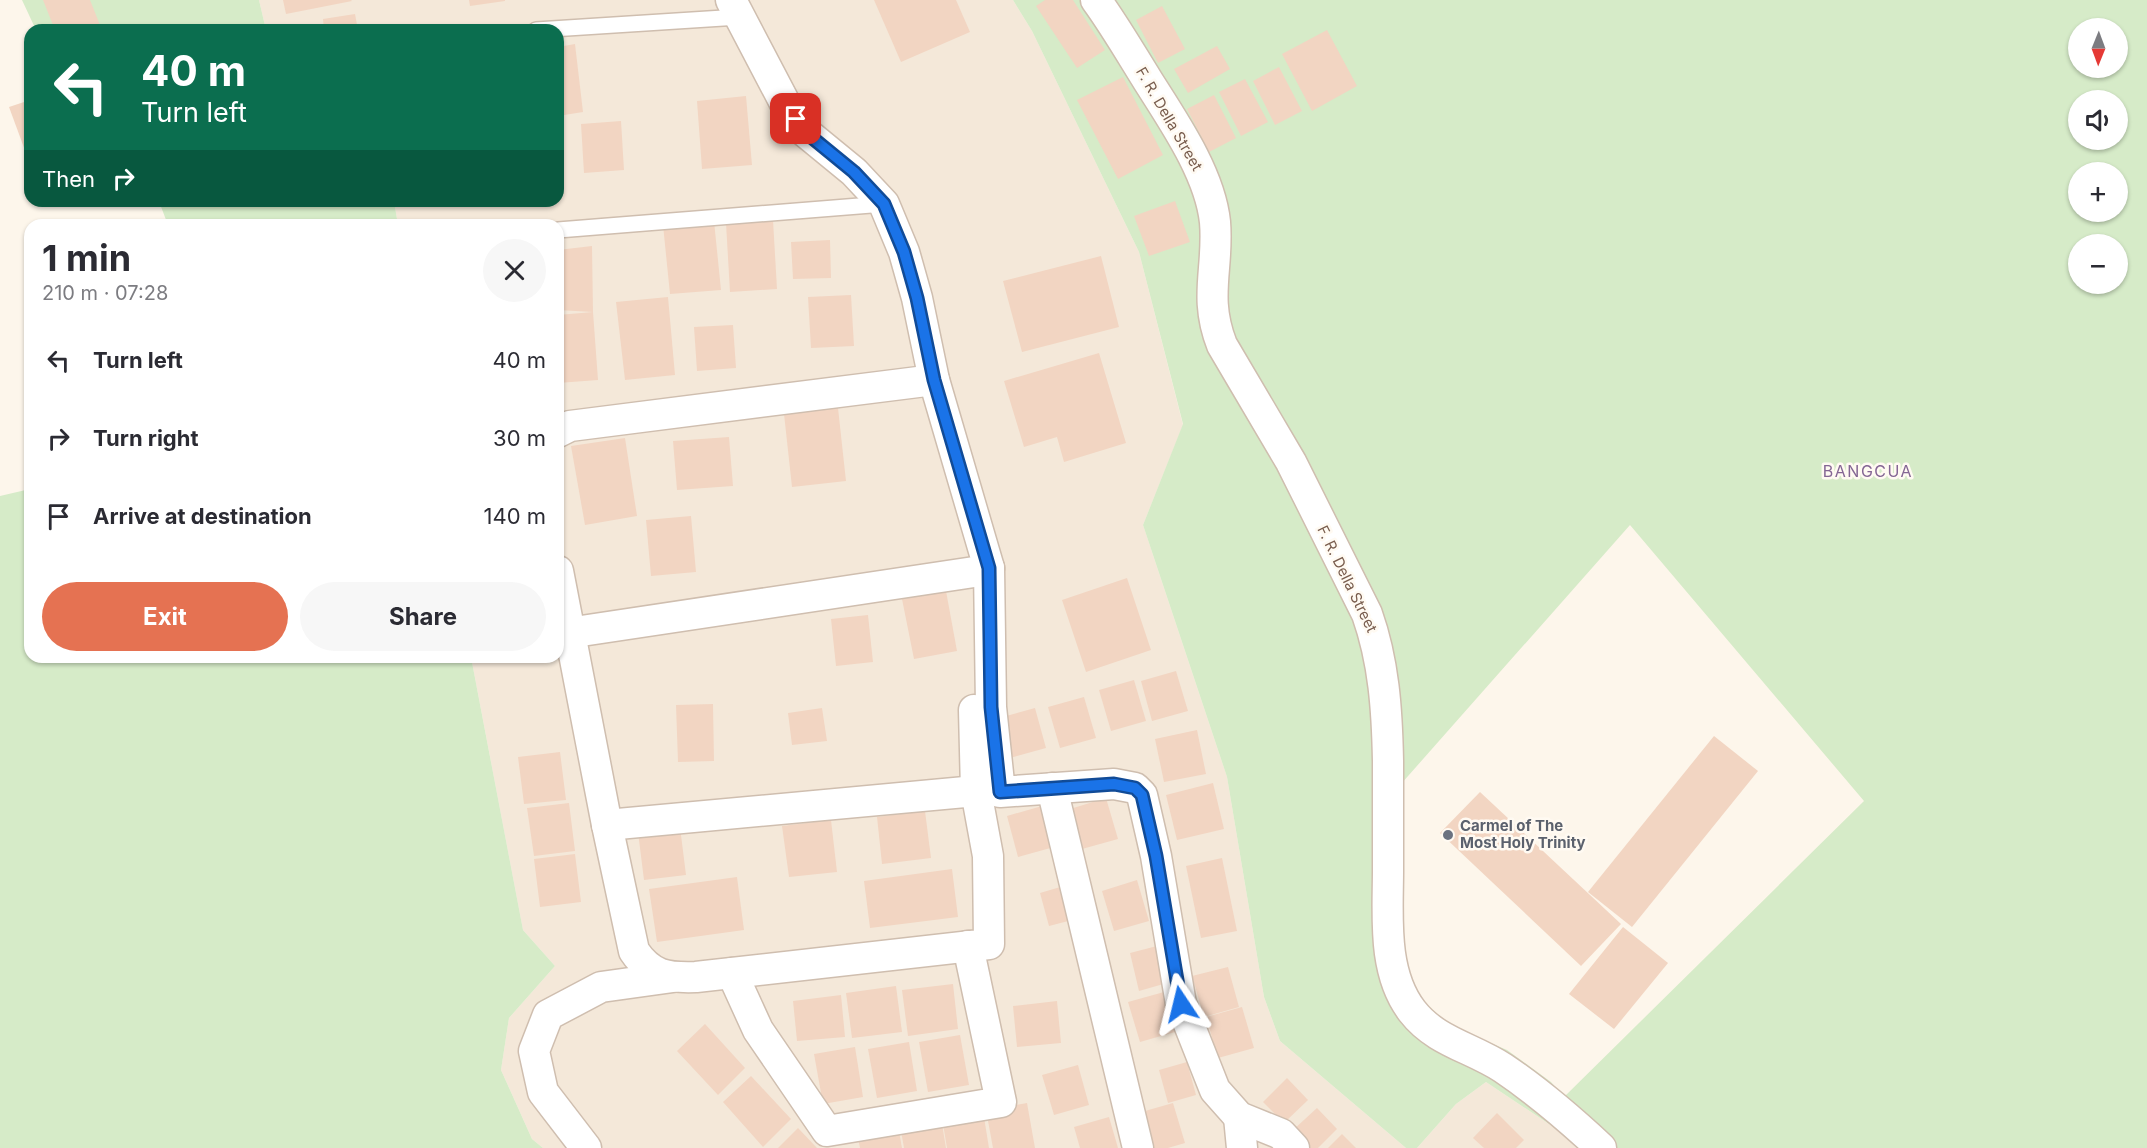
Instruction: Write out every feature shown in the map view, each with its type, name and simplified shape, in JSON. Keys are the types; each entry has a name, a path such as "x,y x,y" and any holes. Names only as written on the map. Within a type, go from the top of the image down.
{"street":[{"name":"F. R. Della Street","path":"1096,0 1173,120 1204,181 1215,221 1211,299 1216,330 1222,345 1291,462 1366,614 1375,638 1382,666 1385,705 1388,938 1395,976 1403,996 1425,1027 1441,1038 1502,1067 1601,1148"},
{"path":"735,9 787,107 804,131 854,172 884,204 904,252 982,570 991,707 1000,792 1124,784 1135,788 1142,795 1156,856 1181,1004 1215,1090 1239,1117 1281,1134 1294,1148"},
{"path":"564,429 570,426 934,380"},
{"path":"568,633 982,570"},
{"path":"586,1148 543,1092 534,1051 548,1015 601,987 673,977 732,973 989,944 988,856 976,791 972,666 982,570"},
{"path":"564,608 634,951 642,963 654,972 673,977"},
{"path":"1052,788 1138,1148"},
{"path":"607,825 976,791"},
{"path":"732,973 758,1030 826,1131 1001,1102 968,946"},
{"path":"1239,1117 1242,1148"}],"lane":[{"path":"564,27 735,9"},
{"path":"564,230 884,204"}],"shaded area":[{"path":"259,0 1013,0 1032,31 1139,252 1183,425 1143,525 1227,777 1264,997 1280,1041 1406,1148 543,1148 532,1139 501,1070 509,1018 555,966 523,930 472,663 564,663 564,219 397,219 395,207 564,207 564,24 265,24"},
{"path":"1486,1082 1585,1148 1417,1148 1456,1104"}],"green space":[{"path":"22,0 259,0 265,24 33,24"},
{"path":"1013,0 2147,0 2147,1148 1585,1148 1486,1082 1456,1104 1417,1148 1406,1148 1280,1041 1264,997 1227,777 1143,525 1183,424 1139,252 1032,31","holes":["1630,525 1864,801 1564,1097 1551,1082 1507,1050 1453,1027 1428,1006 1417,993 1403,963 1398,869 1401,784"]},
{"path":"161,207 395,207 397,219 166,219"},
{"path":"24,490 24,663 472,663 523,930 555,966 509,1018 501,1070 532,1139 543,1148 0,1148 0,496"}],"building":[{"path":"43,0 90,0 100,24 53,24"},
{"path":"283,0 351,0 352,1 286,14"},
{"path":"469,0 505,0 505,1 470,6"},
{"path":"874,0 956,0 970,32 901,62"},
{"path":"1045,0 1073,0 1105,50 1077,68 1036,6"},
{"path":"1162,6 1185,49 1158,63 1136,20"},
{"path":"355,14 357,24 323,24 323,19"},
{"path":"1327,30 1357,86 1312,111 1282,54"},
{"path":"575,44 583,112 564,115 564,46"},
{"path":"1217,46 1230,69 1188,93 1174,69"},
{"path":"1279,67 1302,111 1275,125 1253,81"},
{"path":"1123,77 1163,155 1118,179 1077,100"},
{"path":"1245,79 1268,122 1241,136 1219,92"},
{"path":"1214,95 1236,138 1209,152 1187,109"},
{"path":"746,96 752,165 702,169 697,101"},
{"path":"24,102 24,148 9,107"},
{"path":"621,121 624,170 584,173 581,124"},
{"path":"1175,201 1190,242 1149,256 1134,216"},
{"path":"773,220 777,289 730,292 726,223"},
{"path":"714,221 721,290 670,294 663,225"},
{"path":"830,240 831,278 793,279 791,242"},
{"path":"592,246 593,312 564,310 564,249"},
{"path":"1101,256 1119,327 1022,352 1003,281"},
{"path":"851,295 854,346 811,348 808,297"},
{"path":"668,297 675,375 625,380 616,302"},
{"path":"593,312 598,380 564,383 564,314"},
{"path":"733,325 736,368 697,371 694,327"},
{"path":"1099,353 1126,443 1064,462 1057,437 1024,447 1004,381"},
{"path":"838,408 846,481 792,487 784,414"},
{"path":"729,437 733,486 677,490 673,441"},
{"path":"625,438 637,516 585,525 571,446"},
{"path":"691,516 696,572 651,576 646,520"},
{"path":"1127,578 1151,650 1086,672 1062,600"},
{"path":"946,591 957,651 914,659 902,599"},
{"path":"868,615 873,662 836,666 831,619"},
{"path":"1176,671 1188,711 1152,721 1141,681"},
{"path":"1134,680 1146,721 1111,731 1099,690"},
{"path":"1084,697 1096,738 1060,748 1048,707"},
{"path":"713,704 714,761 678,762 676,705"},
{"path":"822,708 827,741 792,745 788,713"},
{"path":"1035,708 1046,748 1010,758 999,718"},
{"path":"1197,730 1206,774 1164,782 1155,739"},
{"path":"1714,736 1758,771 1632,927 1588,892"},
{"path":"560,752 566,800 524,804 518,757"},
{"path":"1213,783 1224,829 1177,840 1166,795"},
{"path":"1480,792 1621,924 1581,966 1440,833"},
{"path":"1106,798 1118,839 1082,849 1070,809"},
{"path":"569,803 575,851 534,856 527,808"},
{"path":"1042,806 1054,847 1018,857 1007,816"},
{"path":"925,811 931,858 882,864 877,817"},
{"path":"831,820 837,872 789,877 782,826"},
{"path":"680,827 686,875 644,880 638,832"},
{"path":"575,854 581,902 540,907 534,859"},
{"path":"1222,858 1237,931 1201,938 1186,866"},
{"path":"952,869 958,917 870,928 864,881"},
{"path":"737,877 744,930 657,942 649,889"},
{"path":"1137,880 1149,921 1114,931 1102,891"},
{"path":"1067,885 1076,919 1049,926 1040,893"},
{"path":"1623,927 1668,963 1614,1029 1569,994"},
{"path":"1157,946 1167,983 1139,991 1130,953"},
{"path":"1228,967 1239,1007 1204,1017 1192,976"},
{"path":"953,984 958,1029 908,1036 902,990"},
{"path":"896,986 902,1032 852,1038 846,993"},
{"path":"1164,992 1175,1032 1140,1042 1128,1002"},
{"path":"841,995 845,1037 797,1041 793,1001"},
{"path":"1057,1001 1061,1043 1017,1047 1013,1006"},
{"path":"1242,1007 1254,1048 1218,1058 1206,1017"},
{"path":"705,1024 745,1068 718,1095 677,1051"},
{"path":"960,1035 969,1085 928,1092 919,1042"},
{"path":"909,1042 917,1091 877,1098 868,1049"},
{"path":"855,1047 863,1097 823,1104 814,1054"},
{"path":"1187,1062 1196,1095 1168,1103 1159,1070"},
{"path":"1078,1065 1089,1105 1054,1115 1042,1075"},
{"path":"751,1076 791,1119 763,1147 723,1102"},
{"path":"1287,1078 1308,1100 1284,1123 1263,1102"},
{"path":"1027,1103 1035,1148 993,1148 986,1110"},
{"path":"1173,1103 1185,1143 1168,1148 1148,1148 1138,1113"},
{"path":"1317,1108 1337,1129 1318,1148 1309,1148 1292,1131"},
{"path":"983,1111 989,1148 947,1148 942,1118"},
{"path":"1497,1113 1524,1140 1516,1148 1484,1148 1473,1138"},
{"path":"1109,1117 1118,1148 1080,1148 1074,1127"},
{"path":"941,1118 946,1148 904,1148 900,1125"},
{"path":"898,1126 902,1148 860,1148 857,1133"},
{"path":"798,1128 817,1148 778,1148"},
{"path":"1342,1134 1356,1148 1328,1148"}],"place":[{"name":"Carmel of The Most Holy Trinity","path":"1448,835"}],"district":[{"name":"BANGCUA","path":"1868,471"}],"route":[{"path":"796,119 804,131 854,172 884,204 904,252 917,298 934,380 989,568 992,633 991,707 1000,792 1124,784 1135,788 1142,795 1156,856 1167,932 1181,1004"}]}
